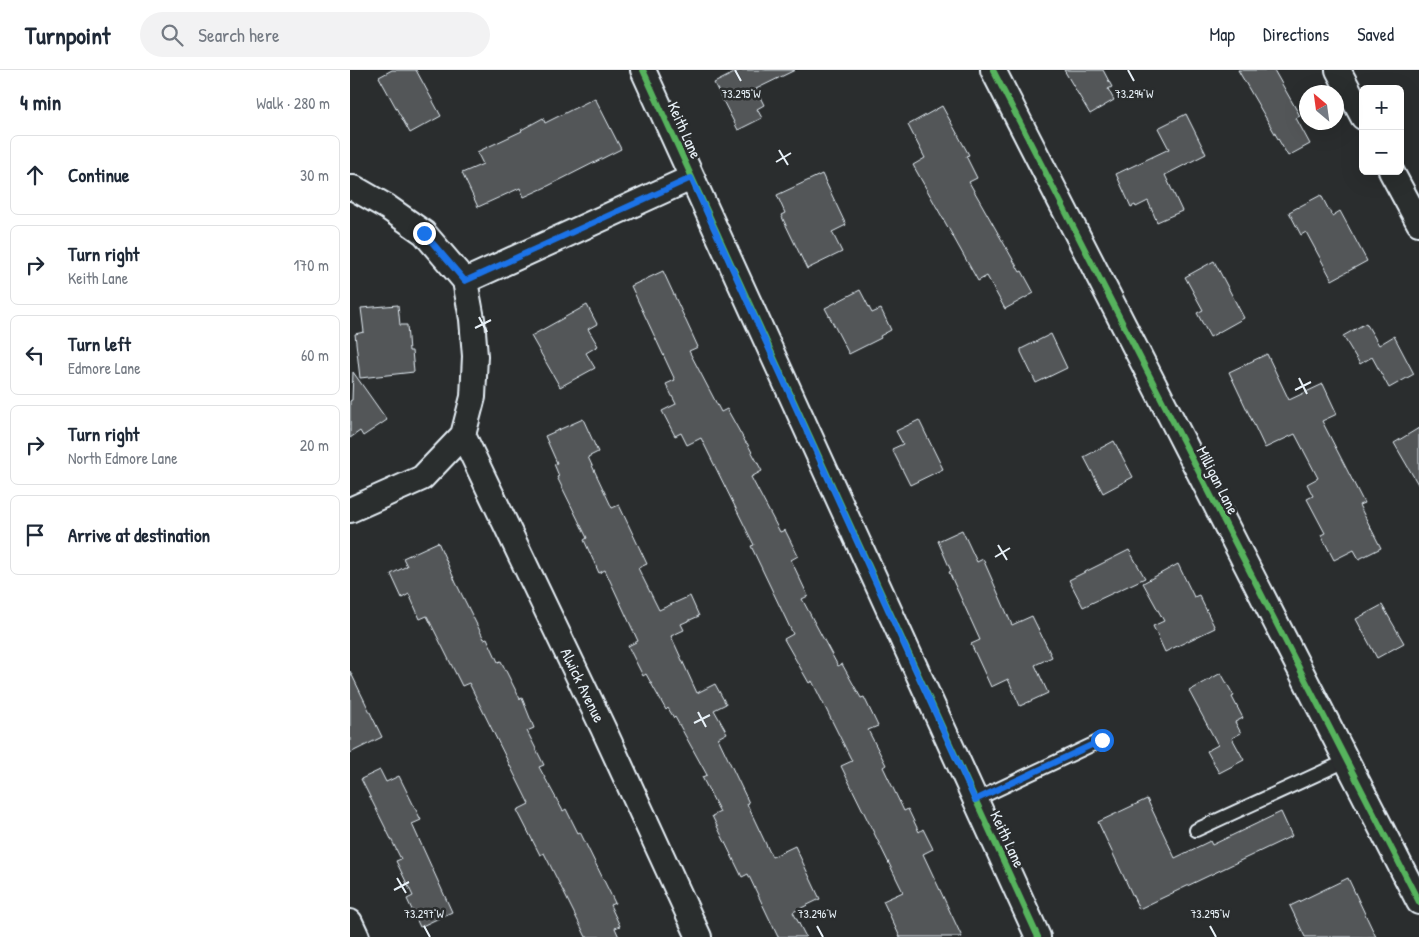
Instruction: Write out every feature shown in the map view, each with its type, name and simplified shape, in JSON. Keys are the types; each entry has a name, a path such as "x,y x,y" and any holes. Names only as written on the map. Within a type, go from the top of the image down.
{"street":[{"name":"Keith Lane","path":"643,70 1038,937"},
{"name":"Milligan Lane","path":"993,70 1419,902"},
{"path":"1338,70 1359,109"},
{"path":"1393,175 1419,224"},
{"path":"465,281 691,178"},
{"path":"350,510 422,478 463,435 473,396 475,356 472,319 465,281 424,233 387,206 351,185"},
{"name":"Alwick Avenue","path":"463,435 603,728 699,937"},
{"path":"350,922 357,937"}],"lane":[{"path":"975,800 1102,740"},
{"path":"1196,830 1346,761"}],"building":[{"path":"392,70 416,70 441,116 410,133 379,77"},
{"path":"740,70 795,70 756,89 764,105 757,109 762,118 738,130 714,83"},
{"path":"1064,70 1103,70 1112,87 1108,89 1114,100 1090,114"},
{"path":"1238,70 1274,70 1299,114 1296,118 1299,124 1299,130 1302,130 1310,144 1288,156"},
{"path":"595,98 621,149 524,197 520,188 478,207 462,173 483,164 477,152 522,131 543,118 545,123"},
{"path":"942,106 969,155 966,156 977,178 969,182 1034,293 1005,309 987,276 978,281 913,165 925,158 908,125"},
{"path":"1186,114 1206,154 1165,175 1182,211 1157,222 1148,201 1136,207 1135,205 1131,207 1116,174 1169,149 1158,128"},
{"path":"822,174 846,225 832,232 842,252 807,269 781,215 785,213 777,195"},
{"path":"1321,195 1332,216 1340,211 1367,261 1332,280 1306,232 1301,235 1289,212"},
{"path":"1214,261 1244,318 1210,337 1197,313 1203,310 1185,277"},
{"path":"663,271 698,347 689,351 721,412 727,409 762,471 751,477 780,532 785,530 798,556 791,560 808,596 802,599 838,666 842,664 861,698 864,697 878,726 868,730 886,765 883,767 904,811 908,809 919,832 923,829 933,849 923,854 962,937 900,937 883,901 903,892 841,766 852,761 812,681 809,683 784,639 793,634 751,546 754,545 701,438 687,445 681,433 675,436 662,411 676,404 666,384 675,380 631,286"},
{"path":"860,290 872,313 881,309 891,330 880,336 881,338 849,354 825,308"},
{"path":"398,305 400,325 407,325 409,351 412,351 414,372 360,378 355,334 364,332 361,308"},
{"path":"587,305 597,324 588,329 598,346 586,353 595,368 560,387 531,336"},
{"path":"1366,323 1379,345 1394,336 1414,374 1389,388 1372,357 1360,364 1343,336"},
{"path":"1051,334 1067,368 1036,383 1021,349"},
{"path":"1267,354 1289,400 1323,384 1337,414 1322,421 1364,503 1359,505 1381,548 1359,559 1354,550 1334,560 1321,535 1325,533 1307,499 1313,496 1307,484 1318,478 1295,434 1265,448 1229,372"},
{"path":"353,372 387,420 363,436 360,431 350,438 350,401 352,400"},
{"path":"583,419 598,452 588,457 612,508 619,505 647,564 638,568 659,610 690,596 699,616 681,624 684,630 671,636 697,693 715,684 726,704 714,710 727,733 718,738 772,857 795,846 820,899 793,912 806,937 778,937 748,874 742,877 712,816 720,812 702,777 707,775 675,717 668,708 666,710 646,674 643,676 628,646 638,641 605,570 599,573 584,540 587,538 557,477 559,476 554,464 557,463 545,436"},
{"path":"919,420 943,469 910,485 892,449 903,444 896,431"},
{"path":"1419,428 1419,486 1394,443"},
{"path":"1114,441 1133,477 1103,493 1084,457"},
{"path":"962,530 977,562 983,559 1012,625 1032,616 1052,657 1035,665 1048,693 1020,706 1008,679 991,687 971,644 980,640 949,572 951,571 938,541"},
{"path":"438,542 484,639 487,638 498,662 501,661 520,699 522,698 534,728 527,731 544,765 539,767 563,811 566,809 578,833 580,832 615,903 610,905 620,926 615,928 619,937 586,937 544,853 540,855 517,810 529,804 469,683 462,686 427,616 420,619 409,594 402,598 391,574 407,566 403,558"},
{"path":"1129,550 1145,578 1083,607 1069,580"},
{"path":"1178,564 1194,597 1199,595 1215,628 1165,652 1153,626 1164,621 1143,583"},
{"path":"1382,605 1404,643 1377,658 1356,619"},
{"path":"350,671 382,737 350,753"},
{"path":"1221,673 1234,696 1232,697 1243,718 1235,722 1241,733 1232,738 1244,760 1219,773 1207,751 1218,745 1189,691"},
{"path":"380,770 386,782 399,776 421,820 412,824 452,912 420,927 407,899 413,896 396,861 401,859 361,779"},
{"path":"1147,799 1175,858 1210,841 1212,845 1281,812 1292,836 1139,909 1098,822"},
{"path":"1348,878 1376,937 1305,937 1290,906"}],"cycle path":[{"path":"643,70 1038,937"},
{"path":"993,70 1419,902"}],"route":[{"path":"424,233 465,281 691,178 975,800 1102,740"}]}
